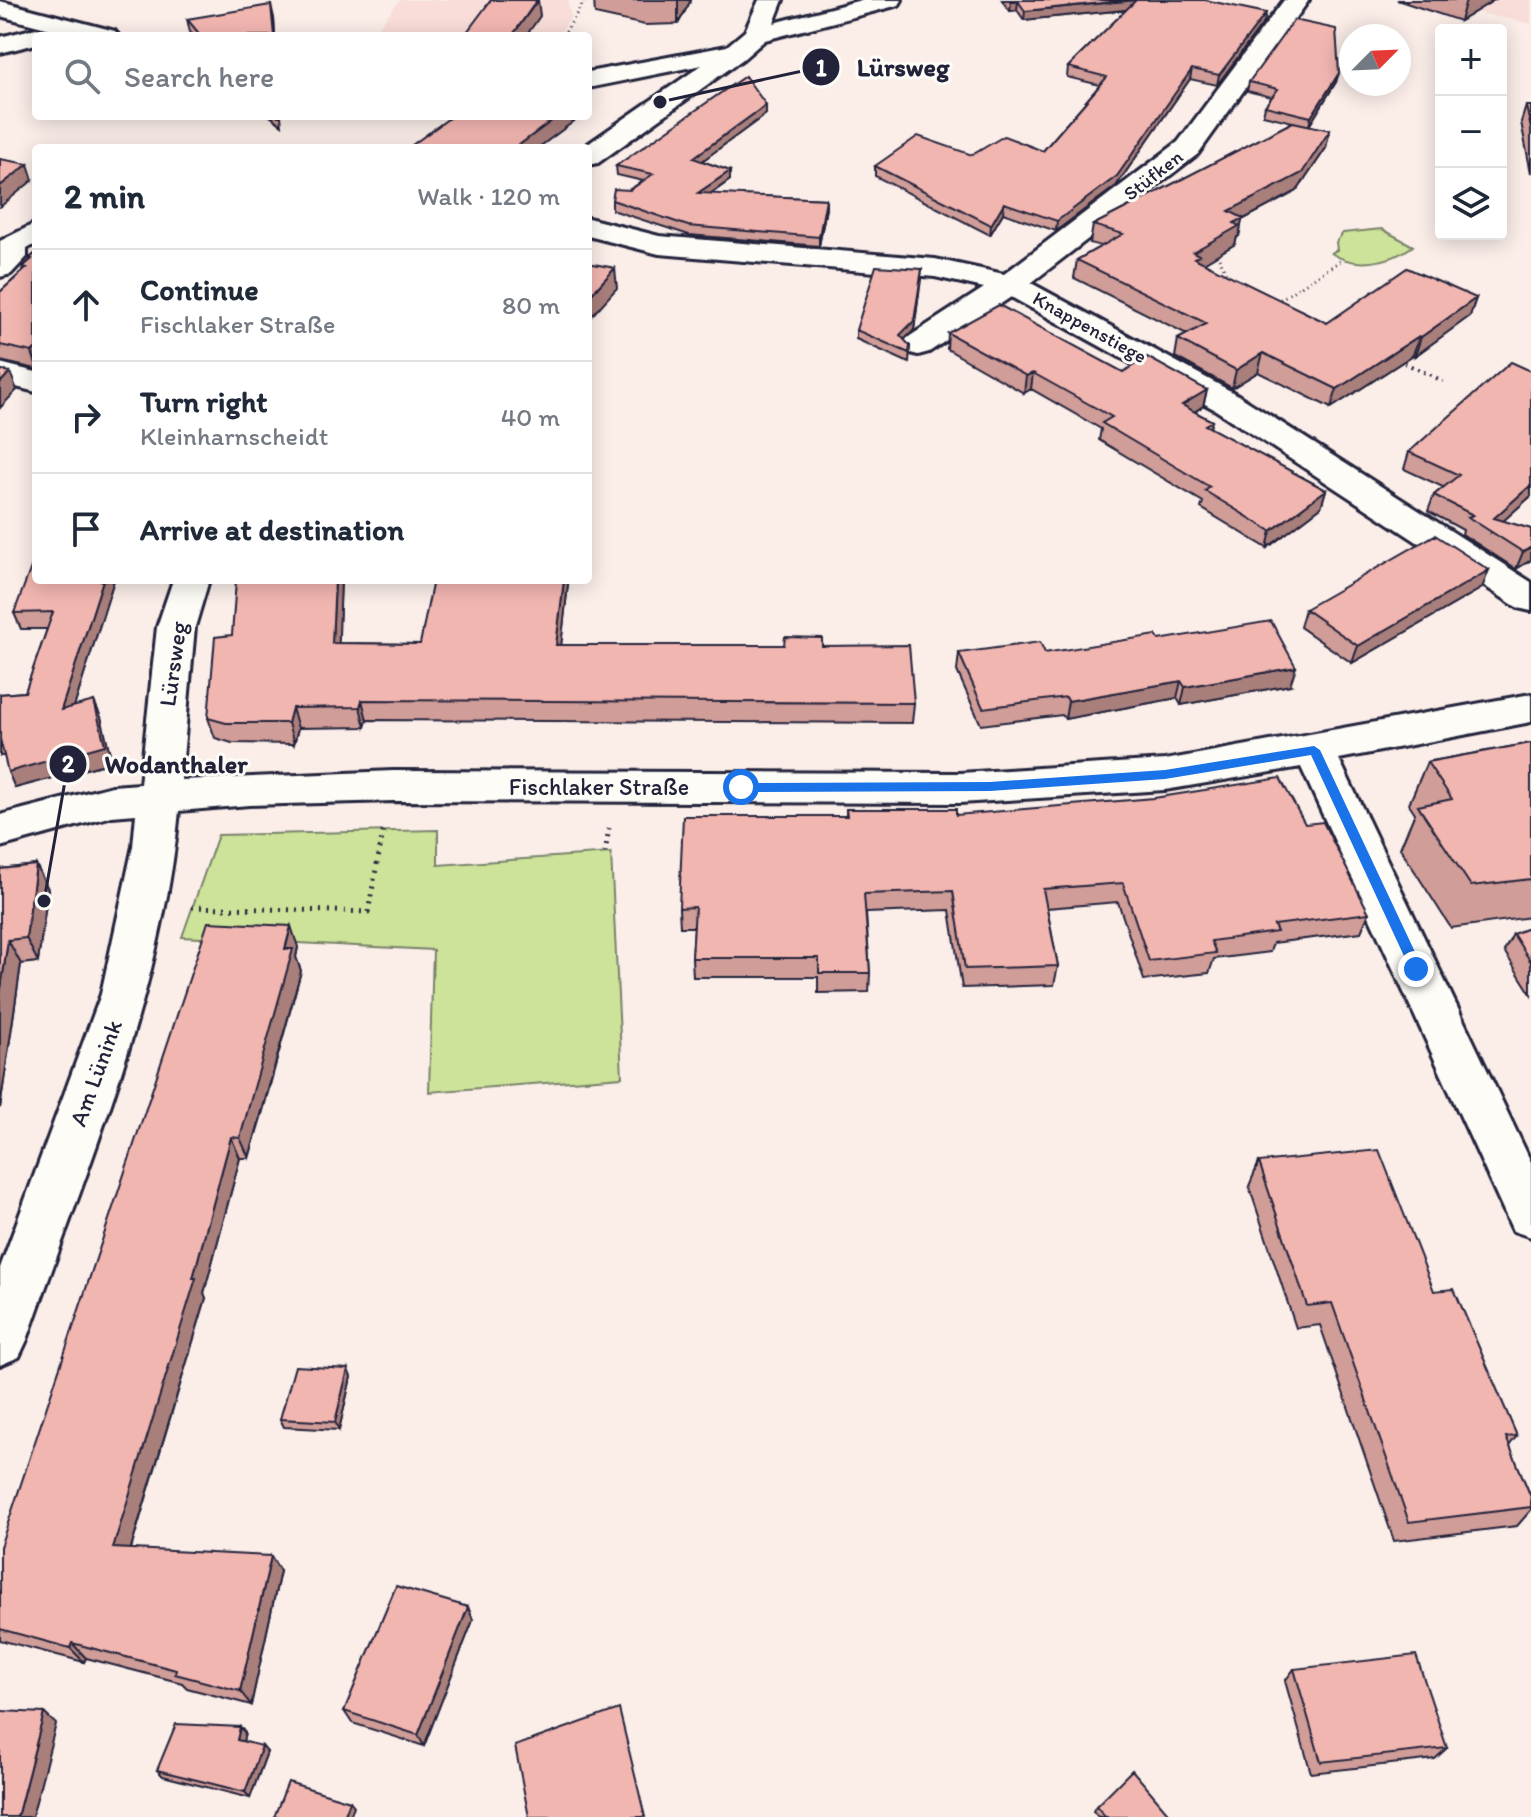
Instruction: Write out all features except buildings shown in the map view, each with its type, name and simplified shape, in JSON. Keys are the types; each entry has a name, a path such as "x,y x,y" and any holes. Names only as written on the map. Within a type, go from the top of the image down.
{"street":[{"path":"592,154 734,54 756,35 771,0"},
{"path":"756,35 797,26 859,5 890,0"},
{"name":"Stüfken","path":"918,345 1010,284 1188,148 1297,0"},
{"path":"0,8 92,32"},
{"path":"46,32 65,24"},
{"path":"0,45 32,37"},
{"path":"621,133 594,96 700,57 734,54"},
{"name":"Knappenstiege","path":"592,228 659,245 935,268 1010,284 1226,402 1531,599"},
{"path":"0,268 12,257 12,245 32,234"},
{"path":"0,373 32,381"},
{"name":"Lürsweg","path":"158,796 176,627 190,584"},
{"name":"Fischlaker Straße","path":"0,831 112,801 158,796 393,786 960,788 1165,775 1531,708"},
{"path":"1314,750 1531,1215"},
{"name":"Am Lünink","path":"0,1340 124,994 154,846 158,796"}],"path":[{"path":"565,32 585,0"},
{"path":"1218,287 1230,280 1219,258"},
{"path":"1276,302 1342,260"},
{"path":"1264,297 1290,309"},
{"path":"1387,355 1443,381"},
{"path":"143,904 368,912 393,786"}],"shaded area":[{"path":"400,0 568,0 571,17 561,32 374,32"},
{"path":"1419,0 1531,0 1531,24"}],"green space":[{"path":"1382,229 1413,246 1394,257 1372,262 1351,261 1331,253 1337,250 1336,242 1343,233"},
{"path":"438,830 438,865 611,853 622,1077 429,1092 433,950 182,937 218,835"}],"place":[{"name":"Lürsweg","path":"660,102"},
{"name":"Wodanthaler","path":"44,901"}],"route":[{"path":"741,787 960,788 1165,775 1314,750 1416,969"}]}
